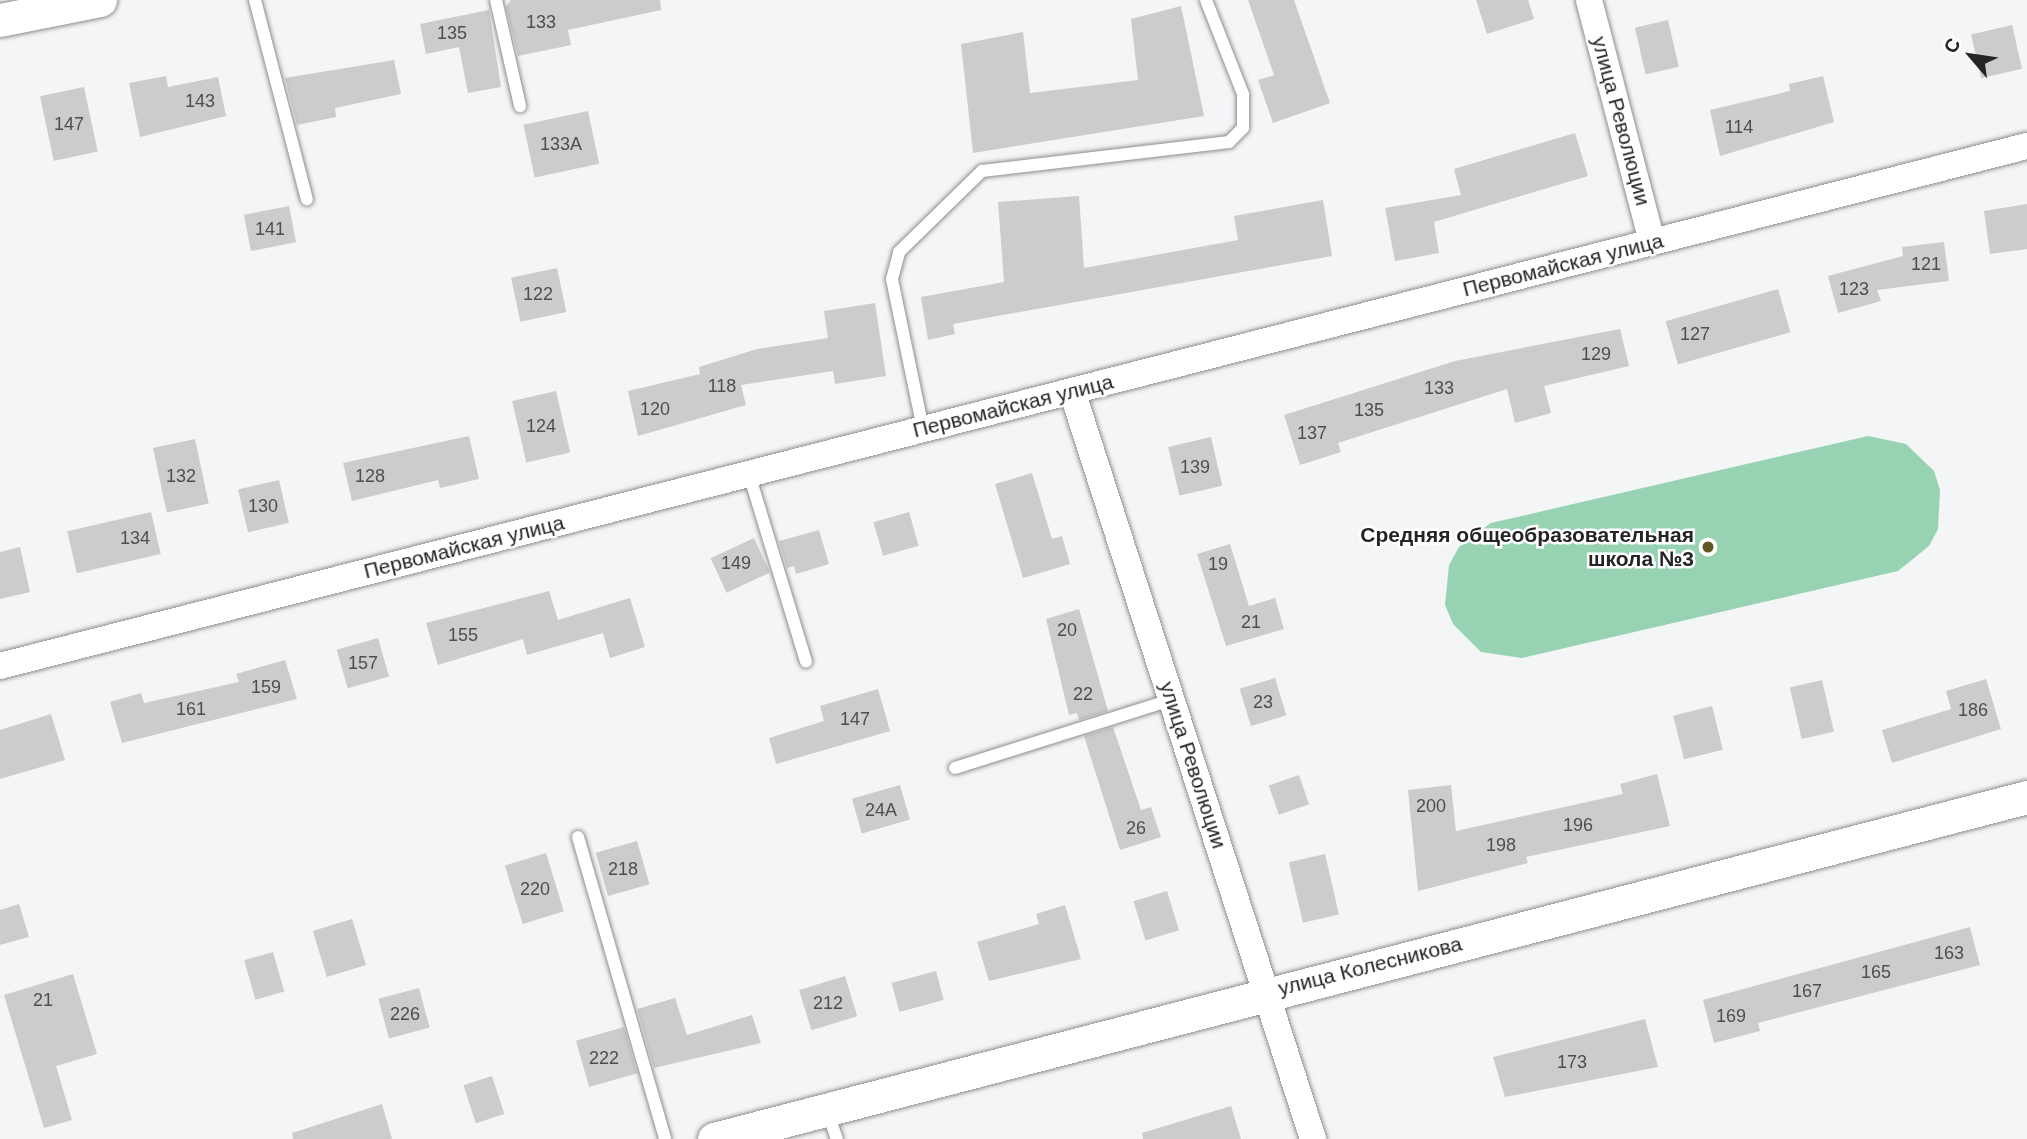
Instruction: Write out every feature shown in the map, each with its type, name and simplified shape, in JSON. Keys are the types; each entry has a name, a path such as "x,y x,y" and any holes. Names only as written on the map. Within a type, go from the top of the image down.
{"street":[{"path":"0,20 100,0"},
{"name":"улица Революции","path":"1589,0 1652,242"},
{"name":"Первомайская улица","path":"0,666 2027,146"},
{"name":"улица Революции","path":"1072,391 1313,1139"},
{"name":"улица Колесникова","path":"714,1139 832,1124 1266,993 2027,796"}],"lane":[{"path":"255,0 307,199"},
{"path":"496,0 520,106"},
{"path":"923,429 892,279 899,252 982,171 1229,142 1243,128 1243,94 1206,0"},
{"path":"749,474 806,662"},
{"path":"955,768 1171,700"},
{"path":"578,837 665,1139"}],"green space":[{"path":"1868,436 1906,444 1934,471 1940,490 1938,529 1929,546 1898,571 1522,658 1481,652 1453,624 1445,605 1449,565 1459,547 1491,523"}],"building":[{"path":"511,0 660,0 661,10 568,30 571,45 518,56 506,7"},
{"path":"1248,0 1294,0 1330,103 1273,123 1258,80 1274,75"},
{"path":"1476,0 1528,0 1534,19 1487,34"},
{"path":"1181,6 1204,116 973,153 961,44 1023,32 1030,93 1138,80 1131,19"},
{"path":"489,10 501,87 468,93 459,47 426,54 420,24"},
{"path":"1668,20 1679,67 1646,74 1635,28"},
{"path":"2012,25 2022,69 1981,78 1971,34"},
{"path":"394,60 401,94 335,108 336,117 297,125 285,78"},
{"path":"166,76 168,87 218,77 226,116 140,137 129,83"},
{"path":"1823,76 1834,122 1720,156 1710,110 1790,91 1789,84"},
{"path":"84,87 98,152 54,161 40,96"},
{"path":"588,111 599,164 535,178 523,125"},
{"path":"1575,133 1588,176 1434,222 1439,253 1395,261 1385,208 1461,195 1454,169"},
{"path":"1079,196 1084,268 1238,240 1234,216 1323,200 1332,256 953,324 955,334 928,340 921,297 1004,282 998,202"},
{"path":"2027,204 2027,249 1990,254 1984,211"},
{"path":"289,206 296,242 251,251 244,215"},
{"path":"1944,242 1949,281 1877,290 1881,301 1838,313 1828,276 1903,256 1902,247"},
{"path":"557,268 566,312 520,322 511,278"},
{"path":"1778,289 1790,332 1678,365 1666,321"},
{"path":"875,303 886,376 835,384 833,371 741,385 746,405 638,436 628,391 700,374 699,367 757,349 828,338 824,311"},
{"path":"1620,329 1629,366 1544,386 1551,413 1515,423 1507,389 1338,443 1341,452 1300,465 1284,415 1455,361"},
{"path":"556,391 570,452 526,463 512,401"},
{"path":"469,436 479,479 440,488 438,480 352,501 343,463"},
{"path":"1211,437 1222,486 1179,496 1168,447"},
{"path":"195,439 209,504 167,512 153,448"},
{"path":"1032,473 1052,539 1062,536 1070,564 1023,578 995,484"},
{"path":"279,480 289,523 248,532 238,489"},
{"path":"151,512 161,554 77,573 67,531"},
{"path":"909,512 919,546 883,556 873,522"},
{"path":"819,530 829,564 796,574 794,566 787,568 779,541"},
{"path":"754,538 770,572 727,593 710,558"},
{"path":"1230,544 1249,606 1275,598 1284,629 1226,646 1197,554"},
{"path":"20,547 30,592 0,599 0,552"},
{"path":"549,591 558,620 630,598 645,647 610,658 603,633 527,655 523,639 438,665 426,623"},
{"path":"1079,609 1108,711 1079,720 1077,713 1069,715 1046,619"},
{"path":"378,638 389,676 348,688 337,650"},
{"path":"285,660 297,699 122,743 110,702 141,693 144,703 239,682 236,674"},
{"path":"1275,678 1286,715 1251,726 1240,689"},
{"path":"1986,679 2001,729 1892,763 1882,730 1951,709 1946,691"},
{"path":"1822,680 1834,732 1802,739 1790,687"},
{"path":"878,689 890,731 776,764 769,738 824,721 820,706"},
{"path":"1712,706 1723,750 1684,759 1673,716"},
{"path":"51,714 65,760 0,779 0,730"},
{"path":"1113,727 1141,810 1151,807 1161,837 1120,850 1084,736"},
{"path":"1657,774 1670,826 1526,857 1528,863 1418,891 1408,790 1451,785 1456,831 1623,794 1620,784"},
{"path":"1299,775 1309,804 1279,815 1269,785"},
{"path":"900,785 910,820 862,833 852,799"},
{"path":"637,841 649,884 608,896 596,853"},
{"path":"546,853 564,911 523,924 505,866"},
{"path":"1325,854 1339,914 1303,923 1289,862"},
{"path":"1167,891 1179,930 1146,940 1134,901"},
{"path":"19,904 29,937 0,945 0,910"},
{"path":"1065,905 1081,959 989,981 977,942 1039,924 1036,914"},
{"path":"352,919 366,965 327,977 313,931"},
{"path":"1970,927 1980,965 1758,1023 1760,1031 1714,1043 1703,1000"},
{"path":"273,952 284,991 255,1000 244,960"},
{"path":"936,971 944,1000 899,1012 892,983"},
{"path":"73,974 97,1054 56,1066 72,1120 44,1128 4,995"},
{"path":"845,976 857,1016 811,1030 799,990"},
{"path":"419,988 430,1028 389,1038 378,999"},
{"path":"675,998 687,1035 752,1015 761,1043 654,1068 637,1009"},
{"path":"1645,1019 1658,1067 1505,1097 1493,1057"},
{"path":"624,1027 637,1073 589,1087 576,1041"},
{"path":"492,1076 504,1114 476,1123 463,1085"},
{"path":"382,1104 392,1139 293,1139 292,1133"},
{"path":"1231,1106 1241,1139 1143,1139 1142,1133"}],"place":[{"name":"Средняя общеобразовательная школа №3","path":"1708,547"}]}
